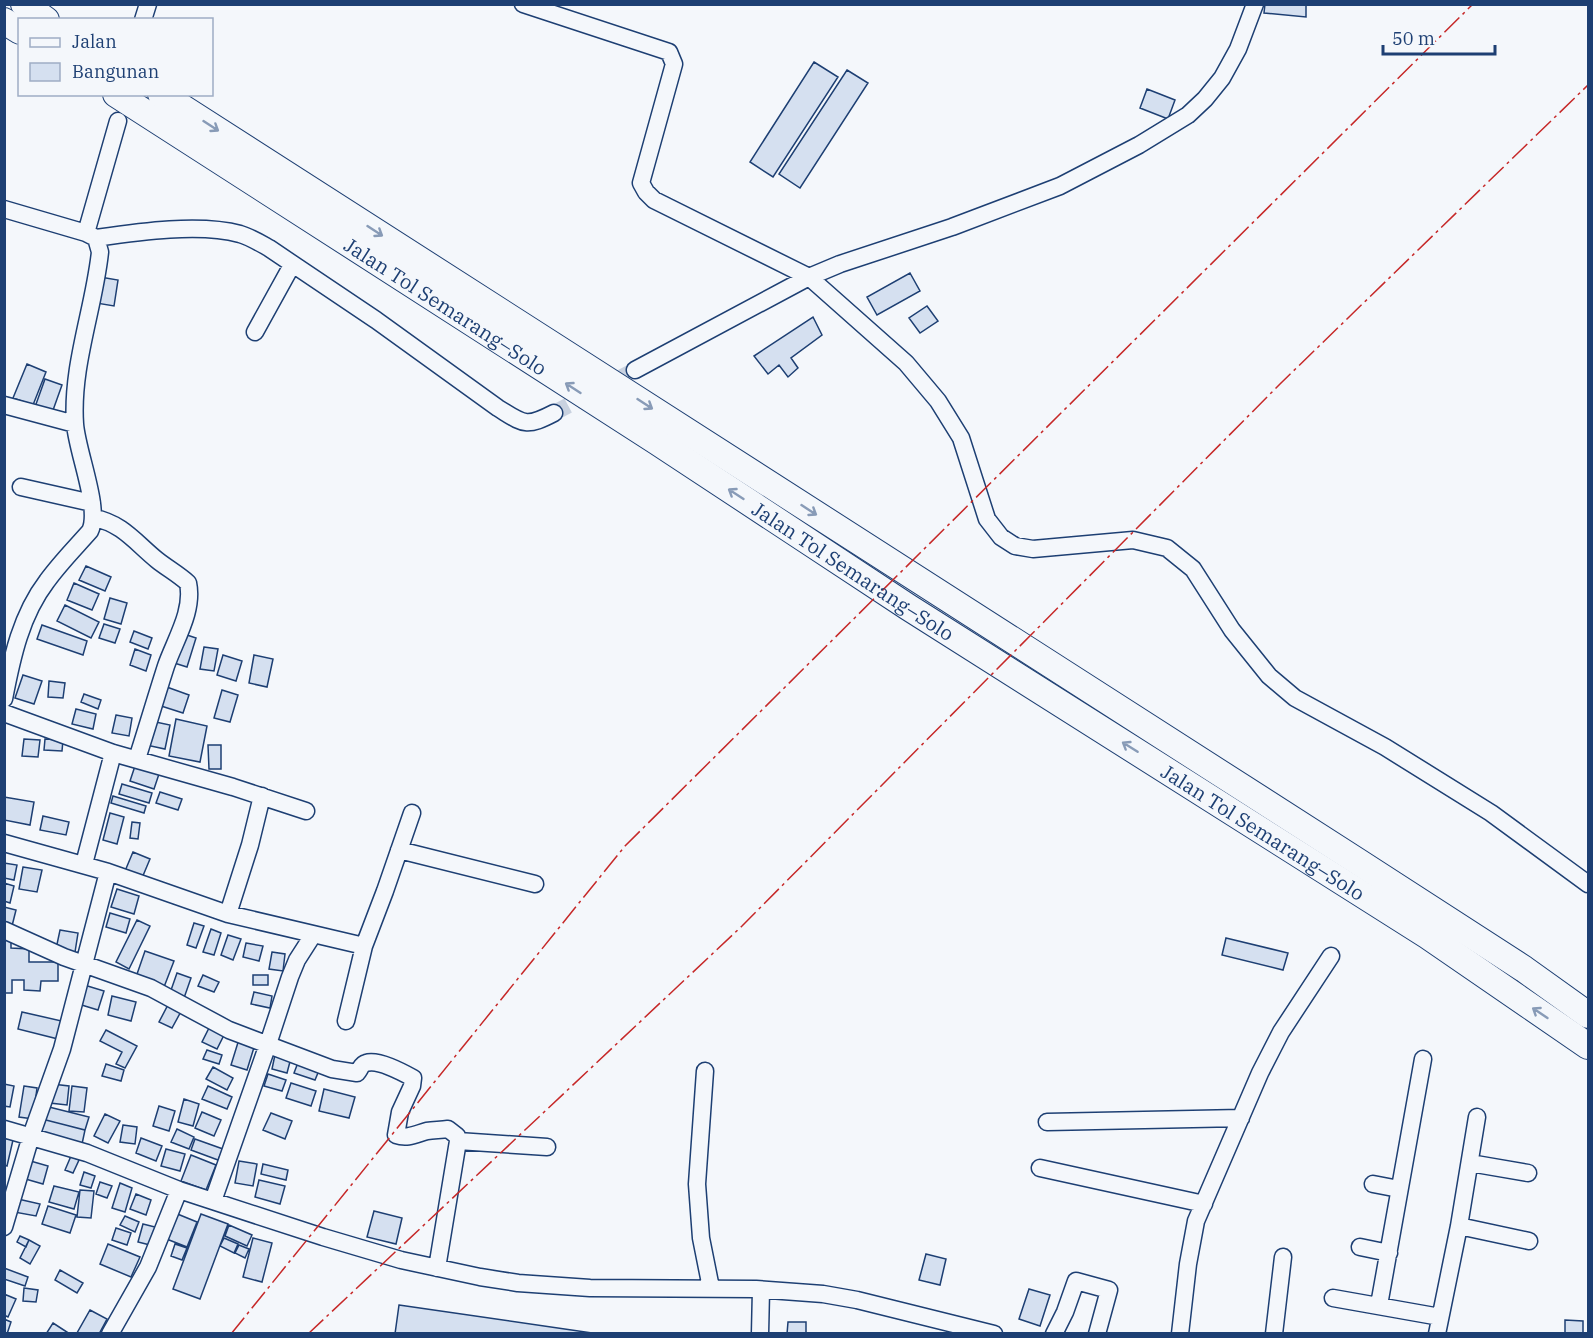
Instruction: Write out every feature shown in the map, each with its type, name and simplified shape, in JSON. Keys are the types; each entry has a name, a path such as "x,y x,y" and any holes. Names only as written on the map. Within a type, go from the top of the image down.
{"highway":[{"path":"24,4 43,18"},
{"path":"4,21 18,30"},
{"name":"Jalan Tol Semarang–Solo","path":"119,96 666,447 908,607 1428,936 1588,1046"},
{"name":"Jalan Tol Semarang–Solo","path":"164,96 1357,861 1524,969 1588,1015"}],"street":[{"path":"523,4 669,52 674,64 641,183 646,192 654,200 809,277 906,363 938,401 961,438 987,519 1001,537 1016,546 1033,549 1133,540 1167,548 1193,569 1232,630 1269,676 1295,698 1385,747 1491,813 1588,884"},
{"path":"635,370 809,277 1060,186 1139,145 1188,115 1205,99 1222,78 1238,50 1255,4"},
{"path":"4,699 13,654 34,602 47,581 90,531 93,510 78,447 75,395 99,267 100,252 91,236 118,120"},
{"path":"4,209 91,236 192,230 228,232 251,238 375,320 498,408 517,419 524,423 532,423 554,413"},
{"path":"255,332 292,265"},
{"path":"4,405 75,424"},
{"path":"21,487 93,510 126,532 157,560 188,583 190,592 185,619 167,664 137,759"},
{"path":"4,713 113,753 306,811"},
{"path":"84,864 113,753"},
{"path":"228,914 262,796"},
{"path":"346,1021 364,946 412,813"},
{"path":"4,843 84,864 228,914 364,946"},
{"path":"399,850 535,884"},
{"path":"4,1227 31,1136 62,1049 108,872"},
{"path":"4,930 64,957 151,988 229,1030 348,1073 357,1073 363,1064 368,1062 383,1065 413,1078 412,1086 400,1112 396,1135 414,1136 427,1131 448,1130 453,1131 458,1141 437,1268"},
{"path":"213,1201 290,977 297,960 313,935"},
{"path":"1180,1334 1191,1238 1204,1204 1260,1073 1281,1032 1331,956"},
{"path":"1379,1305 1423,1059"},
{"path":"705,1071 698,1184 701,1238 711,1288"},
{"path":"1334,1298 1379,1305 1439,1325 1459,1226 1477,1117"},
{"path":"1047,1122 1241,1118"},
{"path":"4,1129 87,1153 179,1190 366,1250 480,1277 590,1288 711,1288 823,1294 857,1300 944,1328 994,1334"},
{"path":"458,1141 547,1147"},
{"path":"1470,1163 1528,1173"},
{"path":"1040,1168 1204,1204"},
{"path":"1373,1184 1399,1189"},
{"path":"110,1334 148,1267 179,1190"},
{"path":"1459,1226 1529,1241"},
{"path":"1360,1247 1389,1253"},
{"path":"1274,1334 1283,1257"},
{"path":"1054,1334 1076,1281 1109,1290 1097,1334"},
{"path":"760,1334 761,1290"}],"building":[{"path":"1265,4 1306,4 1306,17 1264,13"},
{"path":"814,62 838,77 773,177 750,162"},
{"path":"847,70 868,83 800,188 779,174"},
{"path":"1147,89 1175,100 1168,119 1140,108"},
{"path":"910,273 920,291 877,315 867,297"},
{"path":"100,277 118,280 114,306 96,303"},
{"path":"927,306 938,321 920,333 909,318"},
{"path":"813,317 822,335 791,358 798,368 788,377 779,365 768,374 754,356"},
{"path":"27,364 46,372 33,405 13,398"},
{"path":"45,379 62,385 52,413 35,407"},
{"path":"86,566 111,577 105,591 79,580"},
{"path":"74,583 99,594 92,610 67,600"},
{"path":"110,598 127,603 121,624 104,619"},
{"path":"65,605 99,622 91,638 57,621"},
{"path":"104,624 120,629 115,643 99,638"},
{"path":"42,625 87,641 83,655 37,639"},
{"path":"134,631 152,638 148,649 130,642"},
{"path":"181,633 196,638 187,667 171,662"},
{"path":"204,647 218,649 214,671 200,669"},
{"path":"135,649 151,655 146,671 130,665"},
{"path":"223,655 242,661 236,681 217,675"},
{"path":"254,655 273,659 267,687 249,683"},
{"path":"23,675 42,681 34,704 15,698"},
{"path":"49,681 65,683 63,698 48,697"},
{"path":"164,686 189,695 183,713 158,705"},
{"path":"222,690 238,695 230,722 214,718"},
{"path":"84,694 101,700 98,709 81,702"},
{"path":"76,709 96,714 93,729 72,724"},
{"path":"116,715 132,718 129,736 112,733"},
{"path":"176,719 207,726 200,762 169,756"},
{"path":"151,721 170,725 165,749 146,745"},
{"path":"24,739 40,740 38,757 22,756"},
{"path":"45,739 63,740 62,751 44,750"},
{"path":"208,745 221,745 221,769 209,769"},
{"path":"136,763 160,771 154,789 130,781"},
{"path":"122,784 152,793 149,803 119,794"},
{"path":"160,792 182,799 178,810 156,803"},
{"path":"113,796 146,806 144,813 111,803"},
{"path":"4,797 34,802 30,825 4,820"},
{"path":"110,813 124,817 117,844 103,840"},
{"path":"43,816 69,822 66,835 40,830"},
{"path":"132,822 140,823 138,839 130,838"},
{"path":"133,852 150,859 142,878 125,871"},
{"path":"4,863 17,865 14,880 4,878"},
{"path":"23,867 42,870 37,892 19,889"},
{"path":"4,883 14,886 10,903 4,901"},
{"path":"117,889 139,896 134,914 111,907"},
{"path":"4,907 16,910 12,926 4,924"},
{"path":"110,913 130,919 126,933 106,927"},
{"path":"137,920 150,926 129,969 116,962"},
{"path":"194,923 204,926 196,948 187,945"},
{"path":"211,929 221,933 214,955 203,952"},
{"path":"60,930 78,933 75,952 56,949"},
{"path":"228,935 241,939 233,960 221,955"},
{"path":"1226,938 1288,953 1283,970 1222,955"},
{"path":"4,939 11,939 11,948 29,949 29,962 58,962 58,981 41,981 40,991 24,990 24,980 12,980 12,993 4,993"},
{"path":"246,943 263,946 259,961 243,957"},
{"path":"145,951 174,961 164,987 136,977"},
{"path":"272,952 285,954 283,971 269,969"},
{"path":"177,973 191,978 184,998 170,993"},
{"path":"203,975 219,982 214,992 198,986"},
{"path":"253,975 268,975 268,985 253,985"},
{"path":"81,984 104,991 98,1010 75,1003"},
{"path":"254,992 272,996 270,1008 251,1004"},
{"path":"112,996 136,1002 131,1021 108,1015"},
{"path":"171,999 184,1006 172,1028 159,1022"},
{"path":"22,1012 66,1022 62,1040 18,1029"},
{"path":"211,1024 226,1031 217,1049 202,1042"},
{"path":"106,1030 137,1046 125,1068 116,1064 122,1052 100,1041"},
{"path":"240,1036 256,1041 247,1070 231,1065"},
{"path":"207,1050 222,1055 219,1064 203,1059"},
{"path":"276,1050 292,1054 287,1073 272,1069"},
{"path":"299,1060 320,1068 315,1080 294,1073"},
{"path":"106,1064 124,1070 121,1081 102,1076"},
{"path":"213,1067 233,1078 227,1090 206,1079"},
{"path":"268,1074 286,1080 282,1091 264,1086"},
{"path":"291,1083 316,1091 311,1106 286,1098"},
{"path":"4,1084 14,1086 10,1107 4,1106"},
{"path":"52,1084 69,1086 67,1105 50,1103"},
{"path":"24,1086 37,1088 33,1119 19,1117"},
{"path":"72,1086 87,1088 84,1112 69,1111"},
{"path":"208,1086 232,1097 227,1109 202,1099"},
{"path":"324,1089 355,1097 349,1118 319,1111"},
{"path":"184,1099 199,1104 193,1126 178,1122"},
{"path":"45,1106 89,1117 85,1130 42,1119"},
{"path":"159,1106 175,1111 169,1131 153,1126"},
{"path":"202,1112 221,1120 214,1136 195,1128"},
{"path":"271,1113 292,1121 285,1139 263,1130"},
{"path":"105,1114 120,1121 108,1143 94,1136"},
{"path":"42,1119 85,1130 82,1144 38,1133"},
{"path":"123,1125 137,1127 135,1144 120,1142"},
{"path":"177,1129 194,1137 189,1149 171,1142"},
{"path":"4,1138 13,1140 7,1166 4,1165"},
{"path":"141,1138 162,1146 156,1161 136,1153"},
{"path":"195,1139 223,1149 218,1160 191,1150"},
{"path":"166,1149 185,1154 180,1171 161,1166"},
{"path":"191,1155 216,1165 206,1190 181,1181"},
{"path":"71,1156 79,1160 73,1173 65,1170"},
{"path":"27,1160 48,1166 43,1184 22,1178"},
{"path":"239,1161 257,1164 253,1186 235,1183"},
{"path":"263,1164 288,1170 286,1180 261,1174"},
{"path":"84,1172 95,1176 91,1188 80,1185"},
{"path":"259,1180 285,1186 280,1204 255,1197"},
{"path":"100,1182 112,1186 107,1198 96,1194"},
{"path":"120,1183 132,1188 125,1212 112,1208"},
{"path":"54,1186 79,1192 74,1209 49,1202"},
{"path":"80,1190 94,1191 91,1218 77,1217"},
{"path":"136,1194 151,1200 146,1215 130,1209"},
{"path":"18,1199 40,1204 36,1216 14,1212"},
{"path":"48,1206 76,1215 70,1233 42,1224"},
{"path":"374,1211 402,1218 396,1244 367,1237"},
{"path":"175,1213 197,1222 187,1247 164,1238"},
{"path":"201,1214 228,1224 200,1299 173,1289"},
{"path":"125,1216 139,1222 135,1232 120,1225"},
{"path":"143,1224 159,1228 154,1246 138,1242"},
{"path":"229,1225 252,1235 247,1246 225,1236"},
{"path":"116,1228 131,1233 127,1245 112,1240"},
{"path":"20,1236 29,1240 26,1247 17,1242"},
{"path":"224,1238 238,1244 234,1253 220,1246"},
{"path":"253,1238 272,1243 262,1282 243,1277"},
{"path":"29,1240 40,1246 30,1264 20,1258"},
{"path":"108,1244 140,1257 131,1277 100,1264"},
{"path":"175,1244 187,1248 182,1260 171,1256"},
{"path":"239,1245 249,1249 245,1258 235,1253"},
{"path":"926,1254 946,1259 940,1285 919,1280"},
{"path":"4,1268 28,1277 25,1286 4,1279"},
{"path":"60,1270 83,1283 77,1293 55,1280"},
{"path":"24,1288 38,1290 36,1302 23,1301"},
{"path":"1029,1289 1050,1295 1040,1326 1019,1319"},
{"path":"4,1294 16,1299 8,1317 4,1315"},
{"path":"399,1305 599,1334 395,1334"},
{"path":"90,1310 107,1319 99,1334 77,1333"},
{"path":"4,1319 11,1322 7,1334 4,1334"},
{"path":"1565,1320 1583,1321 1583,1334 1565,1334"},
{"path":"788,1322 806,1322 806,1334 787,1334"},
{"path":"53,1323 70,1334 46,1334"}],"tunnel":[{"path":"554,413 635,370"}],"power":[{"path":"231,1334 625,846 1473,4"},
{"path":"308,1334 742,926 1280,384 1588,85"}]}
